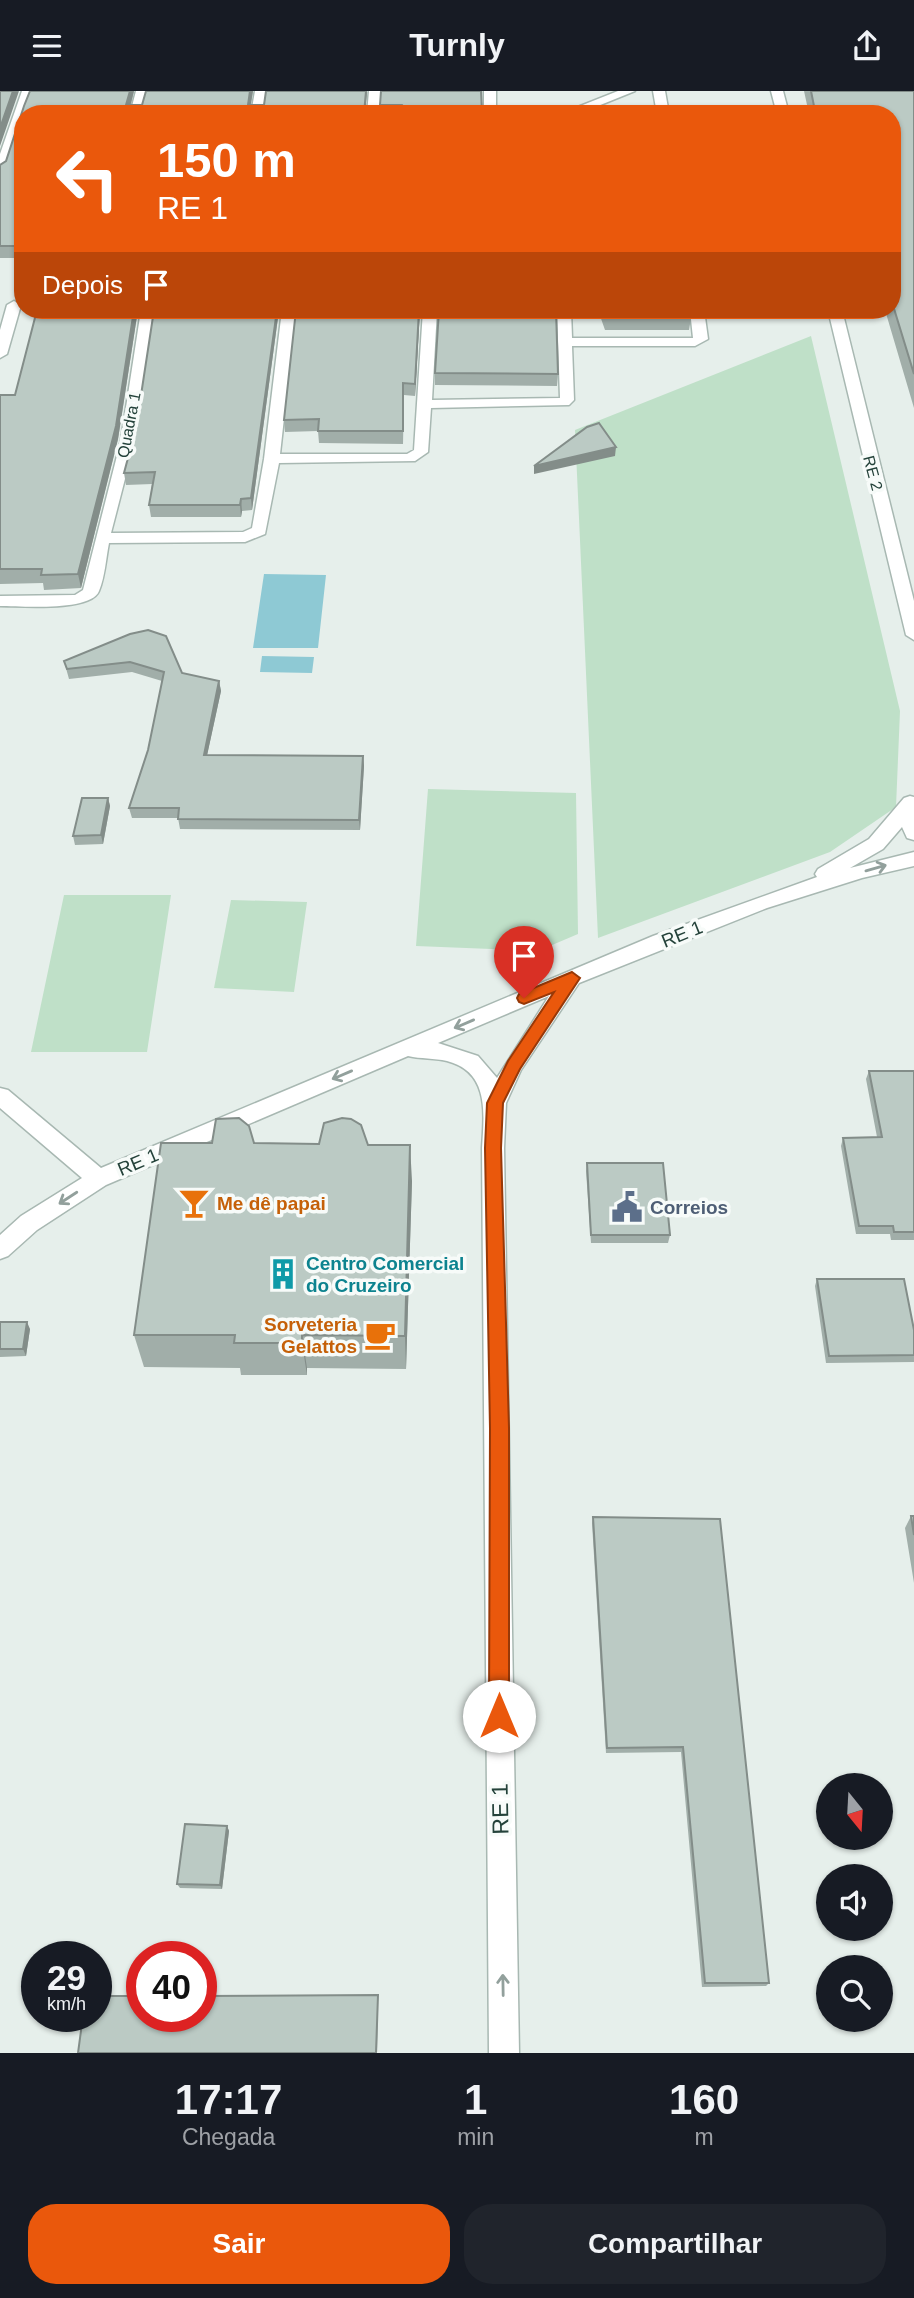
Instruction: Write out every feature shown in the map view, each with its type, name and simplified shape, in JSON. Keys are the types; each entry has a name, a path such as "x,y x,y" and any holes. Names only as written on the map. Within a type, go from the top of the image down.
{"street":[{"path":"585,105 607,95 629,91"},
{"path":"0,171 14,131"},
{"path":"0,354 12,306"},
{"name":"Quadra 1","path":"0,601 84,599 91,592 128,440 147,319"},
{"path":"102,538 245,537 258,531 272,459 288,319"},
{"path":"272,459 414,457 421,452 430,319"},
{"path":"425,404 564,403 567,400 564,319"},
{"path":"565,342 695,342 701,339 698,319"},
{"name":"RE 2","path":"837,319 914,635"},
{"path":"911,804 908,822 914,833"},
{"name":"RE 1","path":"792,893 876,844 911,804"},
{"name":"RE 1","path":"0,1249 29,1223 98,1179 572,978 792,893 914,859"},
{"name":"RE 1","path":"495,1103 513,1066 572,978"},
{"name":"RE 1","path":"405,1049 436,1051 469,1061 485,1076 495,1103 493,1148 499,1428 498,1616 504,2053"},
{"path":"0,1096 98,1179"}],"green space":[{"path":"811,336 900,711 896,807 830,852 598,938 575,430"},
{"path":"428,789 576,793 578,934 538,951 416,946"},
{"path":"64,895 171,895 147,1052 31,1052"},
{"path":"231,900 307,902 294,992 214,988"}],"water":[{"path":"264,574 326,575 318,648 253,648"},
{"path":"262,656 314,657 312,673 260,672"}],"building":[{"path":"0,91 13,91 0,128"},
{"path":"30,91 130,91 126,105 24,105"},
{"path":"146,91 250,91 248,105 142,105"},
{"path":"266,91 366,91 365,105 264,105"},
{"path":"381,91 481,91 482,105 380,105"},
{"path":"811,91 914,91 914,374 897,319 901,319 901,105 814,105"},
{"path":"14,137 14,246 0,246 0,165 6,161"},
{"path":"35,319 133,319 116,426 78,574 41,575 42,569 0,569 0,395 15,395"},
{"path":"153,319 276,319 251,498 241,499 240,505 149,505 155,472 124,473 136,428"},
{"path":"295,319 419,319 415,384 403,383 403,431 318,431 319,419 284,420"},
{"path":"438,319 556,319 558,374 435,373"},
{"path":"599,423 616,447 534,466 587,427"},
{"path":"148,630 166,636 182,673 219,681 204,755 363,756 359,820 178,819 179,808 129,808 148,750 164,672 130,662 67,669 64,661 130,634"},
{"path":"82,798 108,798 101,835 73,836"},
{"path":"869,1071 914,1071 914,1232 894,1232 893,1226 859,1226 843,1138 882,1137"},
{"name":"Centro Comercial do Cruzeiro","path":"239,1118 249,1126 254,1143 319,1144 324,1123 342,1118 351,1119 361,1125 368,1145 410,1145 405,1336 302,1335 302,1343 234,1343 235,1335 134,1335 161,1143 212,1143 216,1119"},
{"name":"Correios","path":"587,1163 663,1163 670,1235 591,1235"},
{"path":"817,1279 904,1279 914,1330 914,1355 829,1356"},
{"path":"0,1322 27,1322 23,1349 0,1349"},
{"path":"593,1517 720,1519 769,1983 705,1983 683,1747 607,1748"},
{"path":"185,1824 227,1826 220,1885 177,1884"},
{"path":"378,1995 376,2053 78,2053 81,2032 112,2032 112,1996 126,1996 126,2032 217,2032 217,1996"}],"place":[{"name":"Me dê papai","path":"194,1203"},
{"name":"Correios","path":"627,1207"},
{"name":"Centro Comercial do Cruzeiro","path":"283,1274"},
{"name":"Sorveteria Gelattos","path":"380,1335"}],"route":[{"path":"499,1716 499,1428 493,1148 495,1103 513,1066 572,978 524,998"}]}
